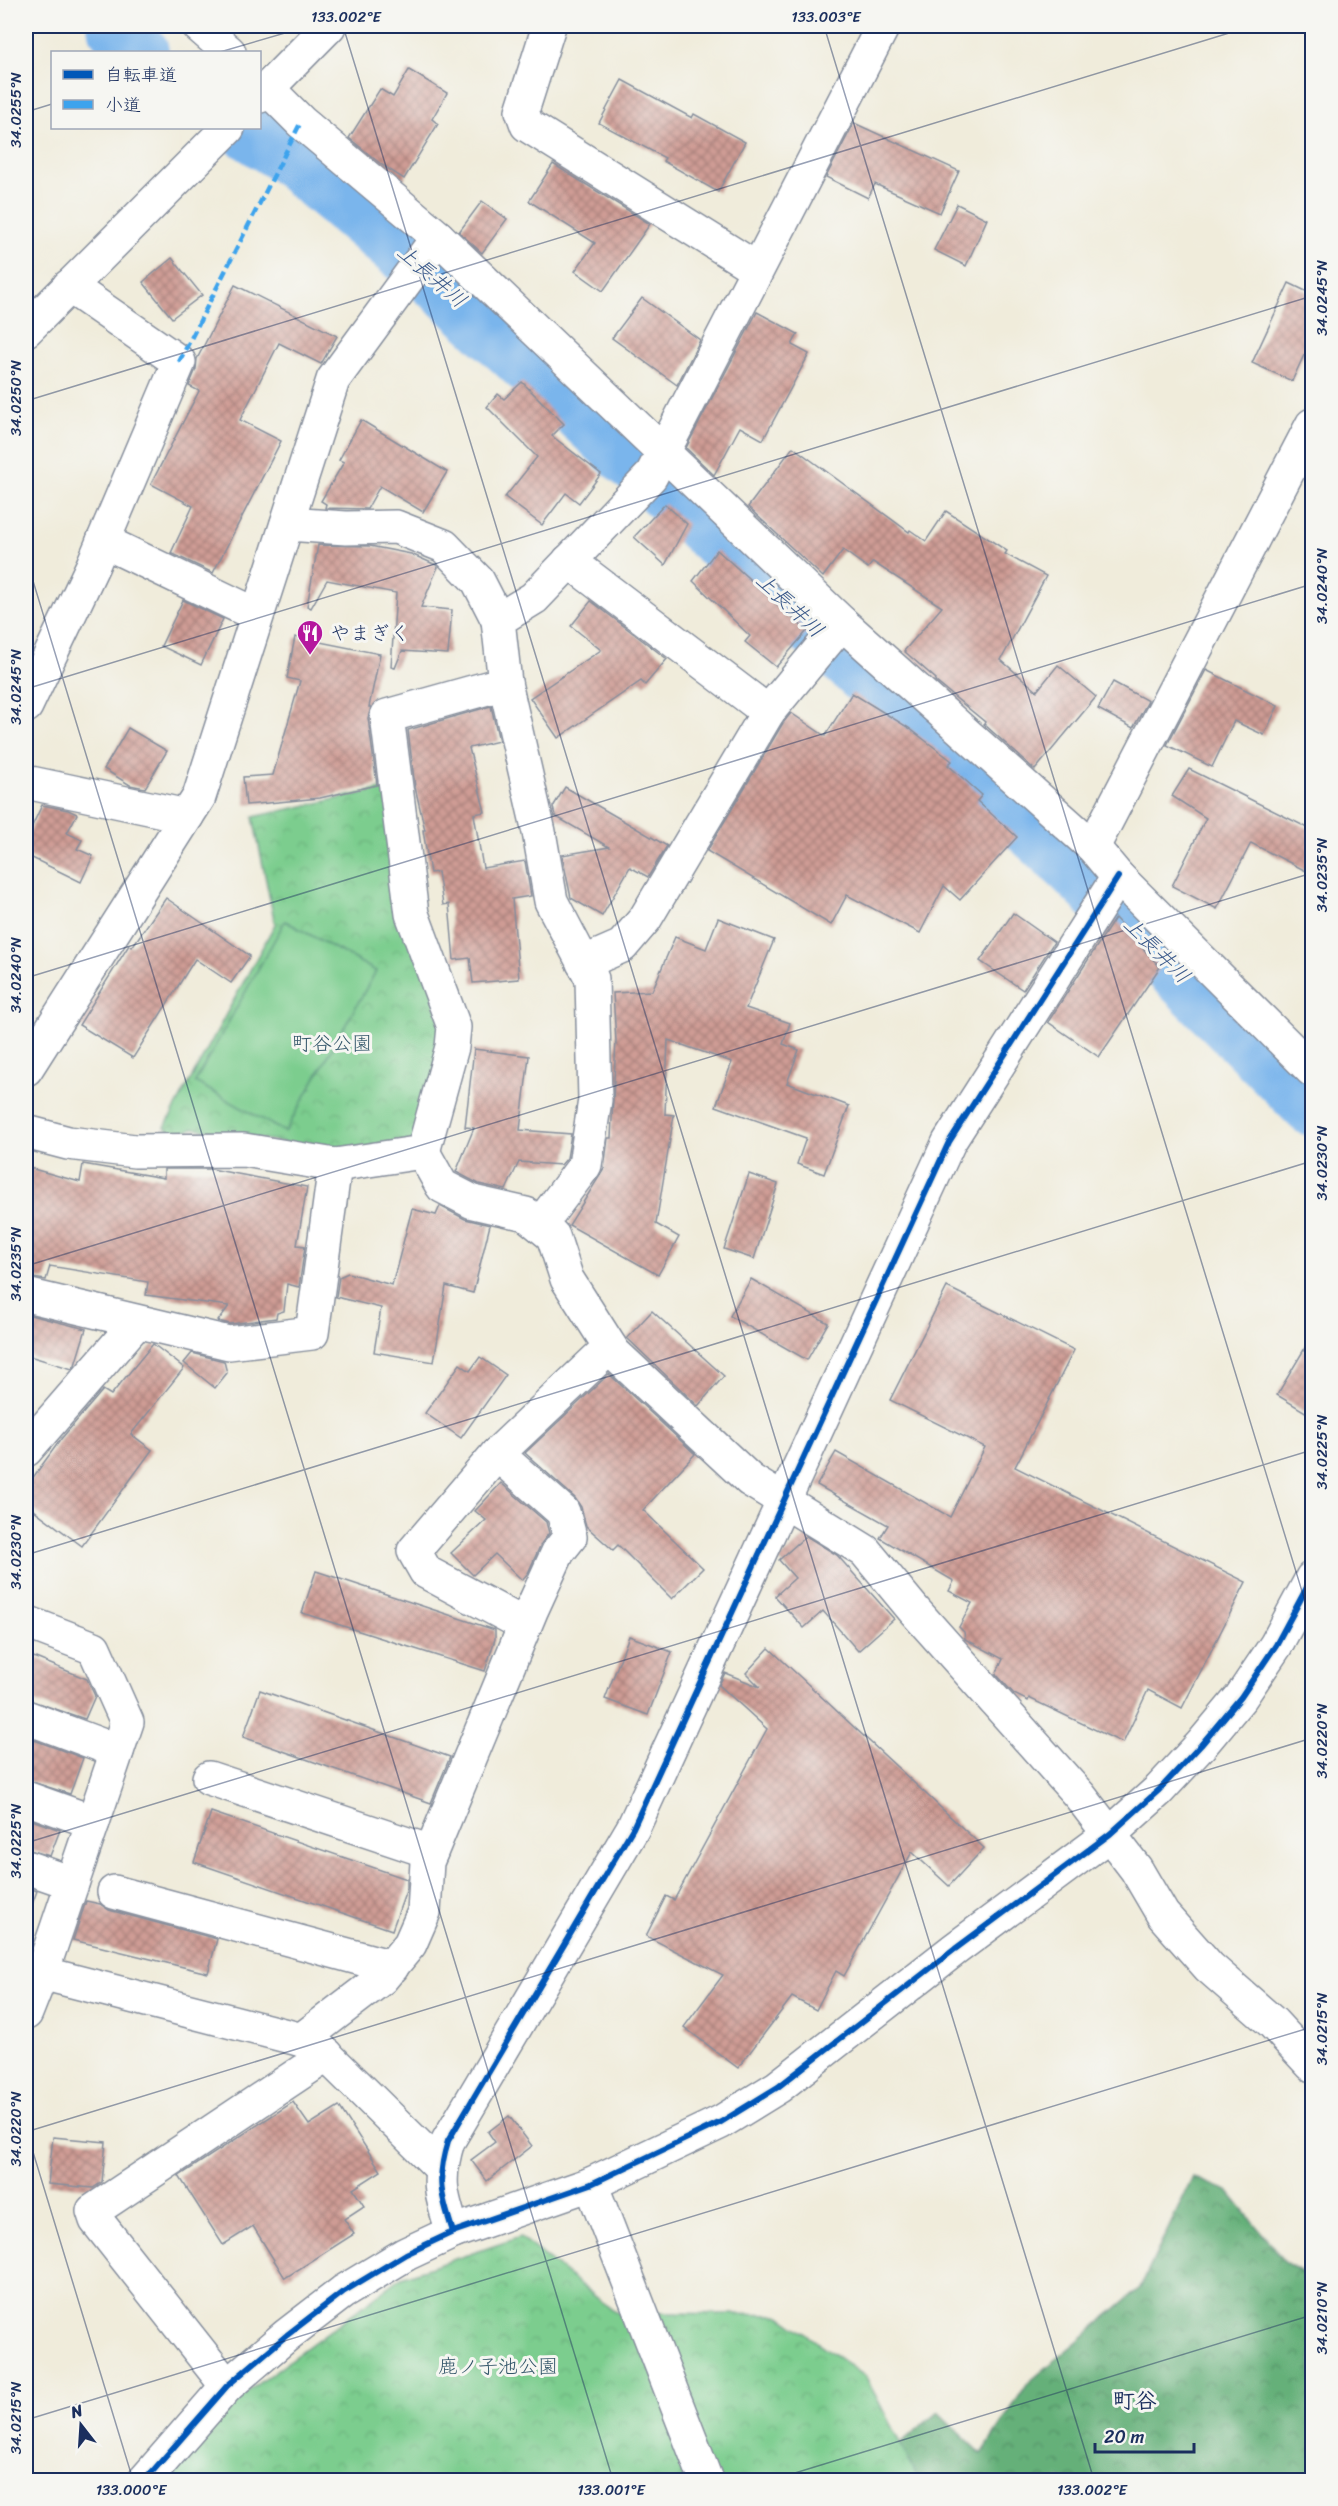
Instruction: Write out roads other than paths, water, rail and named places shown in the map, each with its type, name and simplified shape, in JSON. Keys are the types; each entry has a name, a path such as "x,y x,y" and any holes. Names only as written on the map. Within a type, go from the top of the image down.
{"street":[{"path":"199,26 228,51"},
{"path":"329,26 262,89 438,237 842,622 1093,848 1118,877 1309,1052"},
{"path":"549,26 522,111 527,125 757,269"},
{"path":"498,620 534,598 651,476 883,26"},
{"path":"26,330 227,129"},
{"path":"26,1069 198,797 333,380 438,237"},
{"path":"26,706 103,541 179,362 69,286"},
{"path":"1093,848 1312,425"},
{"path":"287,524 346,528 396,527 444,546 478,581 498,620 505,683 538,832 550,901 592,979 595,1100 585,1166 540,1225"},
{"path":"103,541 257,615"},
{"path":"569,561 768,712"},
{"path":"583,963 622,946 645,919 768,712 842,622"},
{"path":"505,683 387,716 412,914 454,1027 452,1047 423,1152 442,1186 473,1202 526,1214 553,1236 567,1280 614,1353 750,1480 784,1503 866,1551 913,1609 1080,1796 1136,1869 1163,1915 1209,1967 1273,2023 1312,2065"},
{"path":"26,782 187,816"},
{"path":"453,2232 442,2199 440,2167 448,2141 633,1828 949,1142 1118,877"},
{"path":"26,1132 68,1143 124,1150 244,1150 335,1165 423,1152"},
{"path":"26,1295 229,1343 312,1333 335,1165"},
{"path":"26,1450 137,1322"},
{"path":"525,1625 426,1572 414,1551 497,1454 610,1347"},
{"path":"227,2386 96,2220 93,2211 314,2048 381,1979 410,1944 424,1912 427,1862 525,1625 558,1552 570,1537 563,1512 497,1454"},
{"path":"145,2481 227,2386 287,2335 343,2292 406,2254 453,2232 591,2184 721,2122 778,2087 955,1949 1110,1834 1159,1790 1241,1697 1276,1645 1312,1578"},
{"path":"26,1622 94,1648 127,1722 72,1883 33,1972 26,2013"},
{"path":"26,1718 117,1751"},
{"path":"209,1778 431,1852"},
{"path":"26,1798 93,1822"},
{"path":"26,1867 72,1883"},
{"path":"114,1892 392,1967"},
{"path":"33,1972 314,2048 440,2167"},
{"path":"591,2184 706,2481"}],"waterway":[{"name":"上長井川","path":"117,26 138,51"},
{"name":"上長井川","path":"248,129 289,156 442,284 1075,868 1312,1106"}],"place":[{"name":"やまぎく","path":"310,656"}],"district":[{"name":"町谷","path":"1135,2400"}],"park label":[{"name":"町谷公園","path":"332,1043"},
{"name":"鹿ノ子池公園","path":"498,2366"}]}
